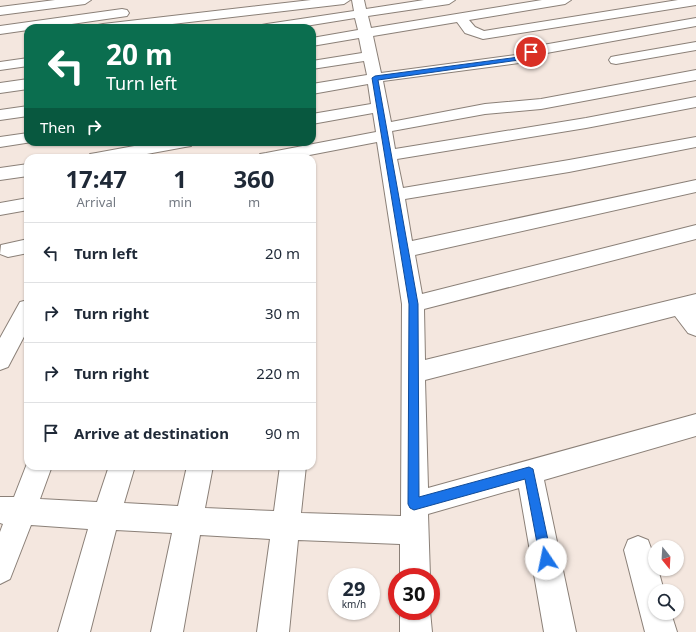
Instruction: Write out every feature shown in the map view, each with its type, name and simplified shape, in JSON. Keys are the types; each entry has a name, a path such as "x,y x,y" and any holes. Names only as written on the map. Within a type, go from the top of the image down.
{"street":[{"path":"0,11 85,0"},
{"path":"111,24 113,0"},
{"path":"111,24 344,0"},
{"path":"299,24 362,16 449,0"},
{"path":"316,40 362,16 461,18 565,0"},
{"path":"461,18 470,30 483,35 696,0"},
{"path":"111,24 172,7"},
{"path":"362,16 369,56 375,78 413,304 414,568"},
{"path":"316,88 375,78 519,59 537,50 696,22"},
{"path":"0,30 24,29"},
{"path":"0,42 24,39"},
{"path":"616,60 696,46"},
{"path":"316,64 369,56"},
{"path":"0,66 24,63"},
{"path":"385,140 478,110 541,104 696,75"},
{"path":"0,88 24,85"},
{"path":"295,154 385,140 586,123 696,102"},
{"path":"316,118 379,107"},
{"path":"0,115 24,112"},
{"path":"0,142 24,139"},
{"path":"395,195 569,166 696,142"},
{"path":"111,154 157,146"},
{"path":"0,174 24,171"},
{"path":"405,250 696,186"},
{"path":"0,209 24,205"},
{"path":"413,304 696,232"},
{"path":"8,250 24,247"},
{"path":"414,373 688,304 696,327"},
{"path":"0,360 24,315"},
{"path":"11,510 286,526 414,517 529,472 695,427"},
{"path":"0,569 11,510 36,470"},
{"path":"74,632 106,515 121,470"},
{"path":"167,632 199,470"},
{"path":"273,632 293,470"},
{"path":"529,472 560,632"},
{"path":"638,550 648,586"},
{"path":"415,620 416,632"},
{"path":"657,620 661,632"}],"route":[{"path":"531,52 525,57 519,59 375,78 413,304 414,504 529,472 546,559"}]}
